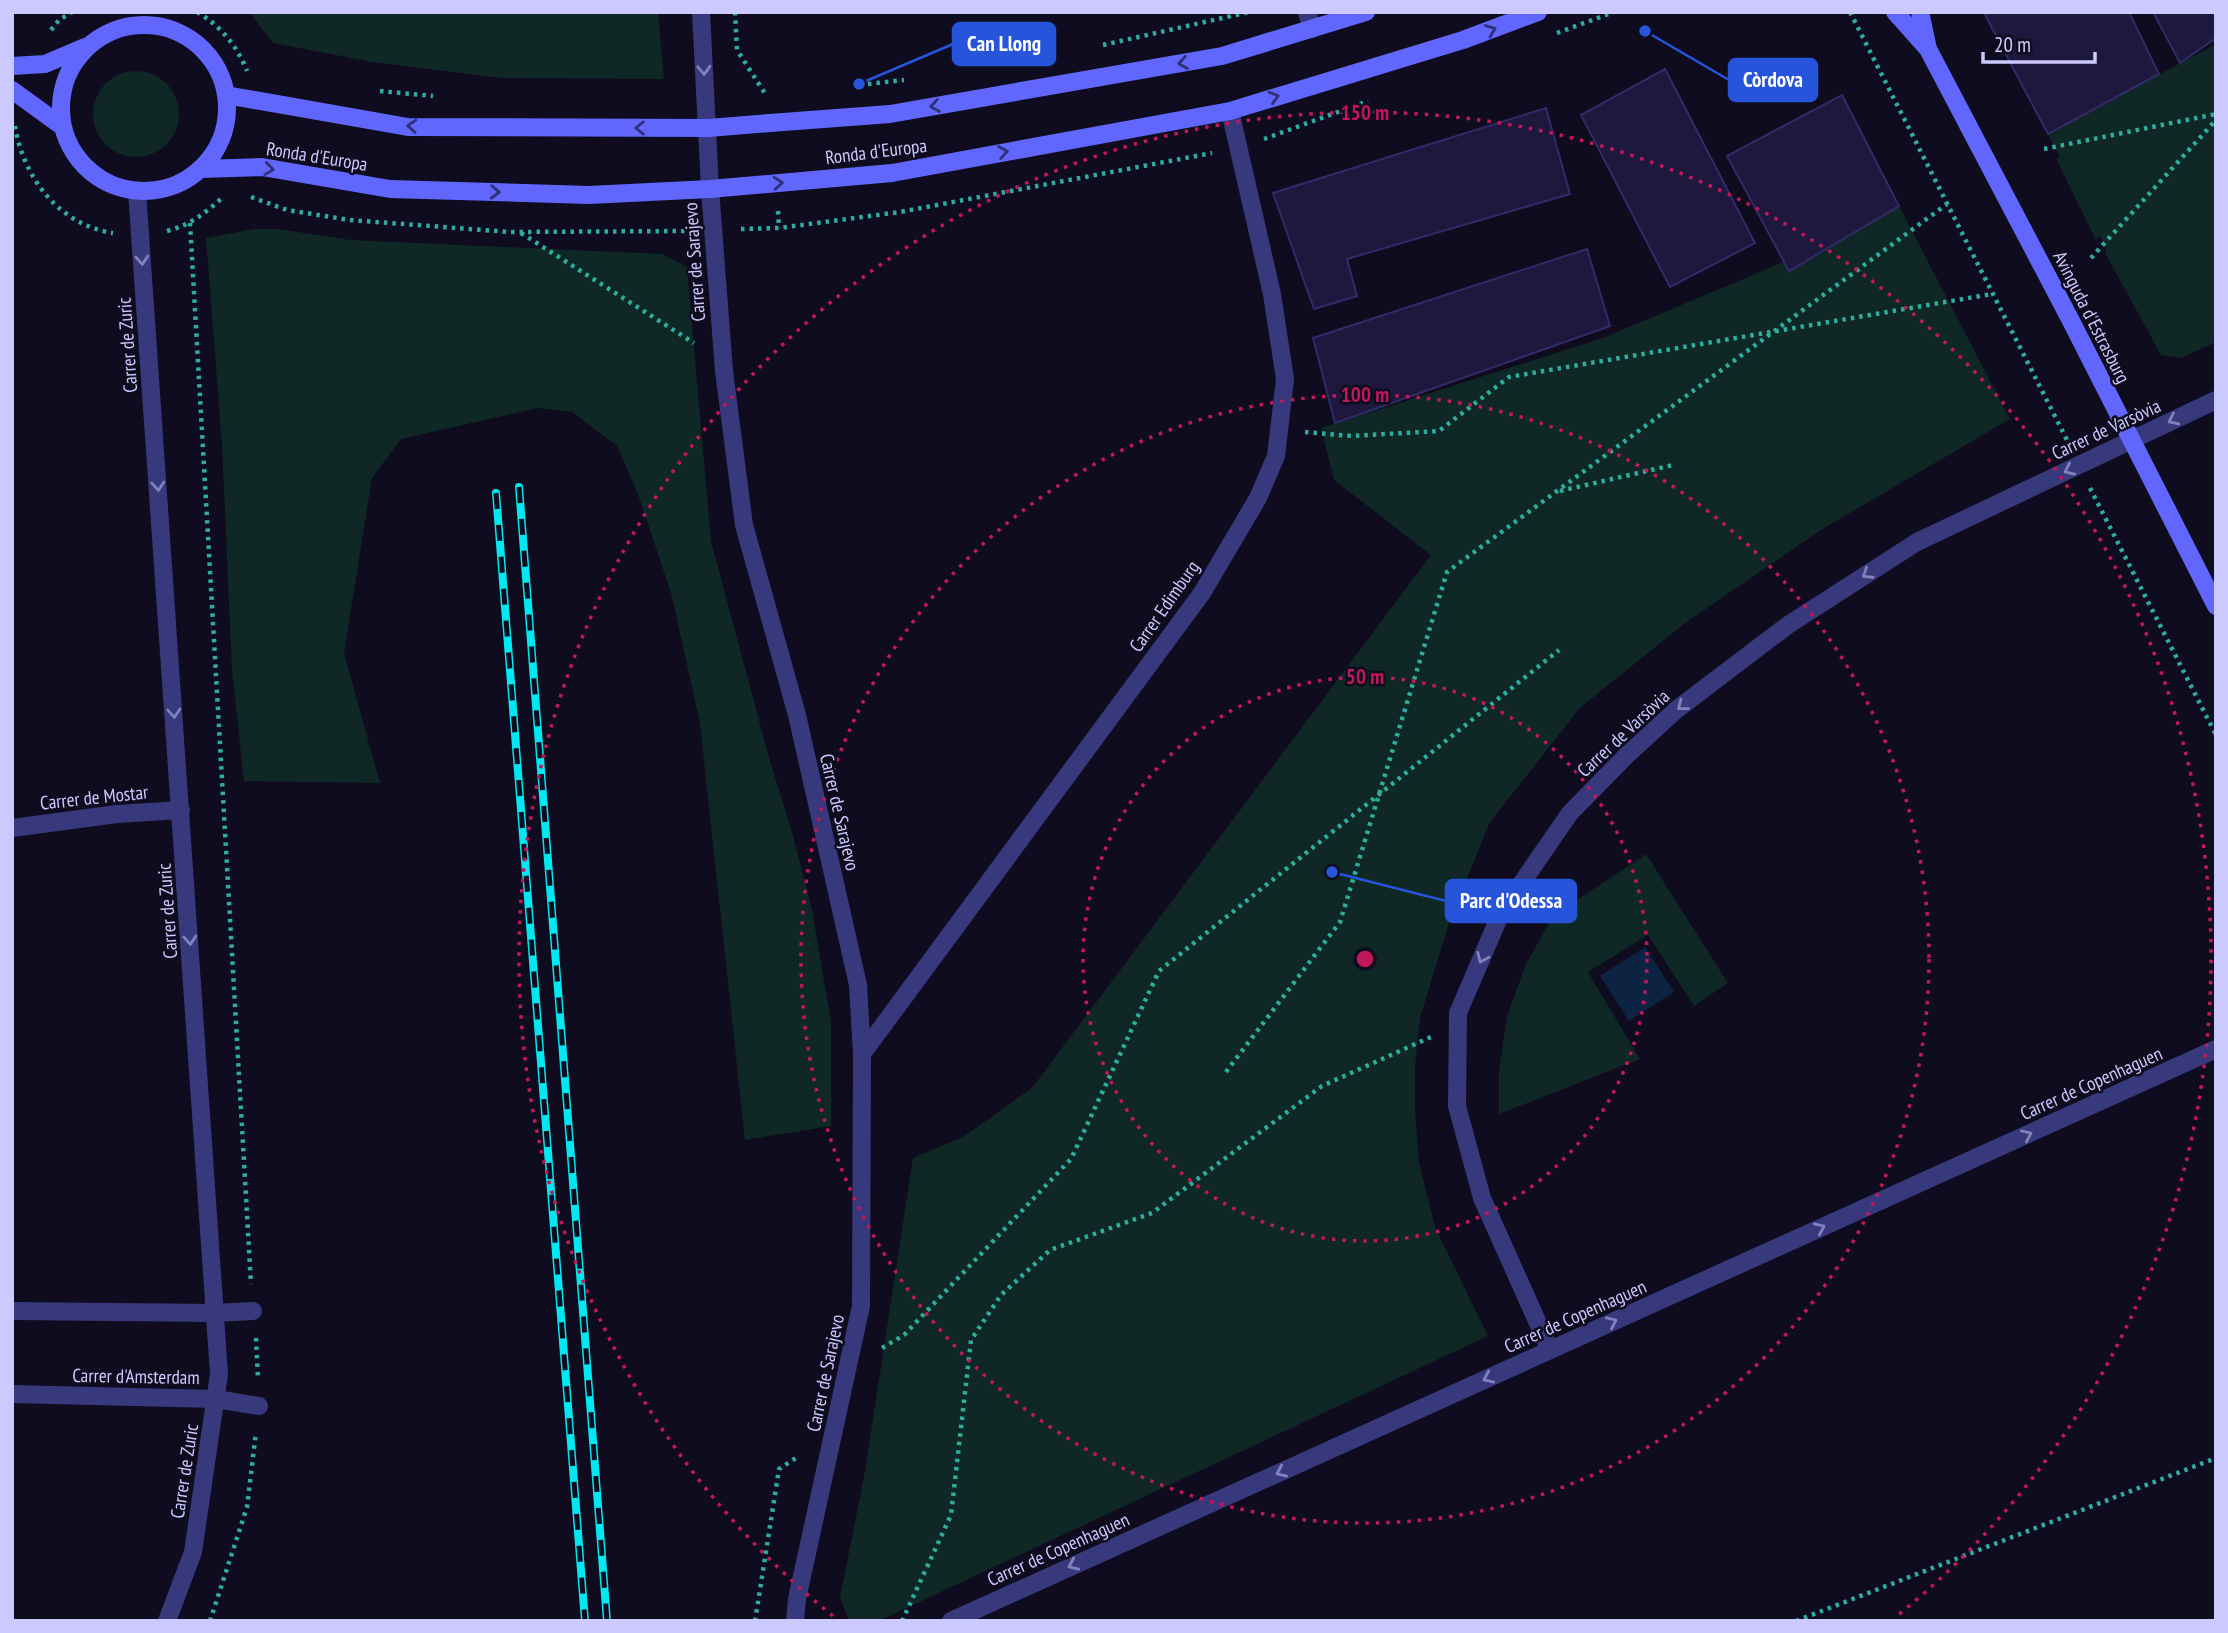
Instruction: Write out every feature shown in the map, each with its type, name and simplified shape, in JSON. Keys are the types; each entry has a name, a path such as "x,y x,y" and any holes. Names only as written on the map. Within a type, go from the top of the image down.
{"street":[{"name":"Carrer de Sarajevo","path":"701,12 710,189 724,371 744,525 797,715 858,985 862,1054 861,1306 797,1599 795,1621"},
{"name":"Ronda d'Europa","path":"226,95 408,127 708,128 890,114 1222,56 1310,21 1366,12"},
{"name":"Ronda d'Europa","path":"201,169 262,167 403,189 589,195 710,189 892,173 1230,111 1463,40 1538,12"},
{"name":"Avinguda d'Estrasburg","path":"1895,12 1928,49 2216,606"},
{"name":"Avinguda d'Estrasburg","path":"1920,12 1928,49"},
{"name":"Ronda d'Europa","path":"12,66 45,64 88,46 110,32 134,26 159,26 183,35 204,50 218,71 226,95 226,122 217,148 201,169 183,183 160,190 137,191 112,185 90,172 73,152 63,127 60,105 65,83 74,63 88,46"},
{"name":"Ronda d'Europa","path":"12,90 63,127"},
{"name":"Carrer Edimburg","path":"862,1054 1202,593 1258,498 1276,456 1285,379 1272,294 1230,111"},
{"name":"Carrer de Zuric","path":"137,191 219,1374 193,1552 167,1621"},
{"name":"Carrer de Varsòvia","path":"1550,1350 1482,1198 1457,1105 1458,1013 1501,913 1570,813 1666,719 1788,625 1917,541 2216,400"},
{"name":"Carrer de Mostar","path":"12,828 117,814 181,810"},
{"name":"Carrer de Copenhaguen","path":"951,1621 2216,1049"},
{"path":"12,1311 253,1311"},
{"name":"Carrer d'Amsterdam","path":"12,1394 216,1399 259,1406"}],"path":[{"path":"735,12 737,50 767,97 755,98"},
{"path":"1097,46 1249,12"},
{"path":"1850,12 2216,735"},
{"path":"861,85 915,78"},
{"path":"376,90 443,97"},
{"path":"2044,149 2216,114"},
{"path":"2091,258 2216,120"},
{"path":"1226,1072 1340,922 1447,572 1947,204"},
{"path":"190,223 259,1406 247,1507 210,1621"},
{"path":"520,233 699,347"},
{"path":"1278,430 1352,436 1439,430 1509,377 1992,294"},
{"path":"1556,492 1673,465"},
{"path":"848,1369 904,1335 1071,1159 1159,971 1559,650"},
{"path":"902,1621 951,1515 971,1340 1001,1295 1050,1250 1152,1213 1322,1086 1458,1026"},
{"path":"755,1621 779,1469 834,1435"},
{"path":"1796,1621 2216,1458"}],"green space":[{"path":"249,12 658,12 664,79 502,78 372,62 273,43"},
{"path":"2216,44 2216,342 2181,358 2161,355 2105,253 2107,249 2103,251 2106,248 2100,236 2096,240 2056,159 2060,157 2048,134"},
{"path":"136,71 153,74 167,83 176,97 179,114 176,131 167,145 153,154 136,157 119,154 105,145 96,131 93,114 96,97 105,83 119,74"},
{"path":"1899,206 2010,419 1824,528 1685,623 1580,708 1490,822 1449,923 1420,1018 1415,1067 1419,1163 1435,1227 1488,1336 883,1619 849,1621 840,1598 865,1471 913,1158 963,1137 1032,1088 1431,555 1334,480 1321,428 1603,338 1774,266"},
{"path":"254,229 278,229 351,240 662,254 687,267 711,541 812,910 831,1022 831,1126 745,1140 700,724 672,596 638,494 617,446 572,412 538,408 401,439 372,478 344,653 380,783 244,781 232,671 222,445 206,238"},
{"path":"1646,854 1728,983 1694,1006 1648,935 1588,972 1640,1059 1499,1114 1499,1071 1507,1016 1526,964 1553,916"}],"water":[{"path":"1645,947 1674,992 1629,1021 1600,976"}],"building":[{"path":"1991,12 2129,12 2159,74 2048,134 1985,15"},
{"path":"2153,12 2216,12 2216,38 2180,63"},
{"path":"1665,69 1755,243 1670,287 1581,115"},
{"path":"1842,95 1899,206 1789,271 1727,156"},
{"path":"1546,108 1570,194 1347,259 1357,296 1314,309 1273,193"},
{"path":"1587,249 1610,326 1335,423 1313,338"}],"railway":[{"path":"519,487 607,1621"},
{"path":"496,493 585,1621"}],"place":[{"name":"Còrdova","path":"1645,31"},
{"name":"Can Llong","path":"859,84"},
{"name":"Parc d'Odessa","path":"1332,872"}]}
